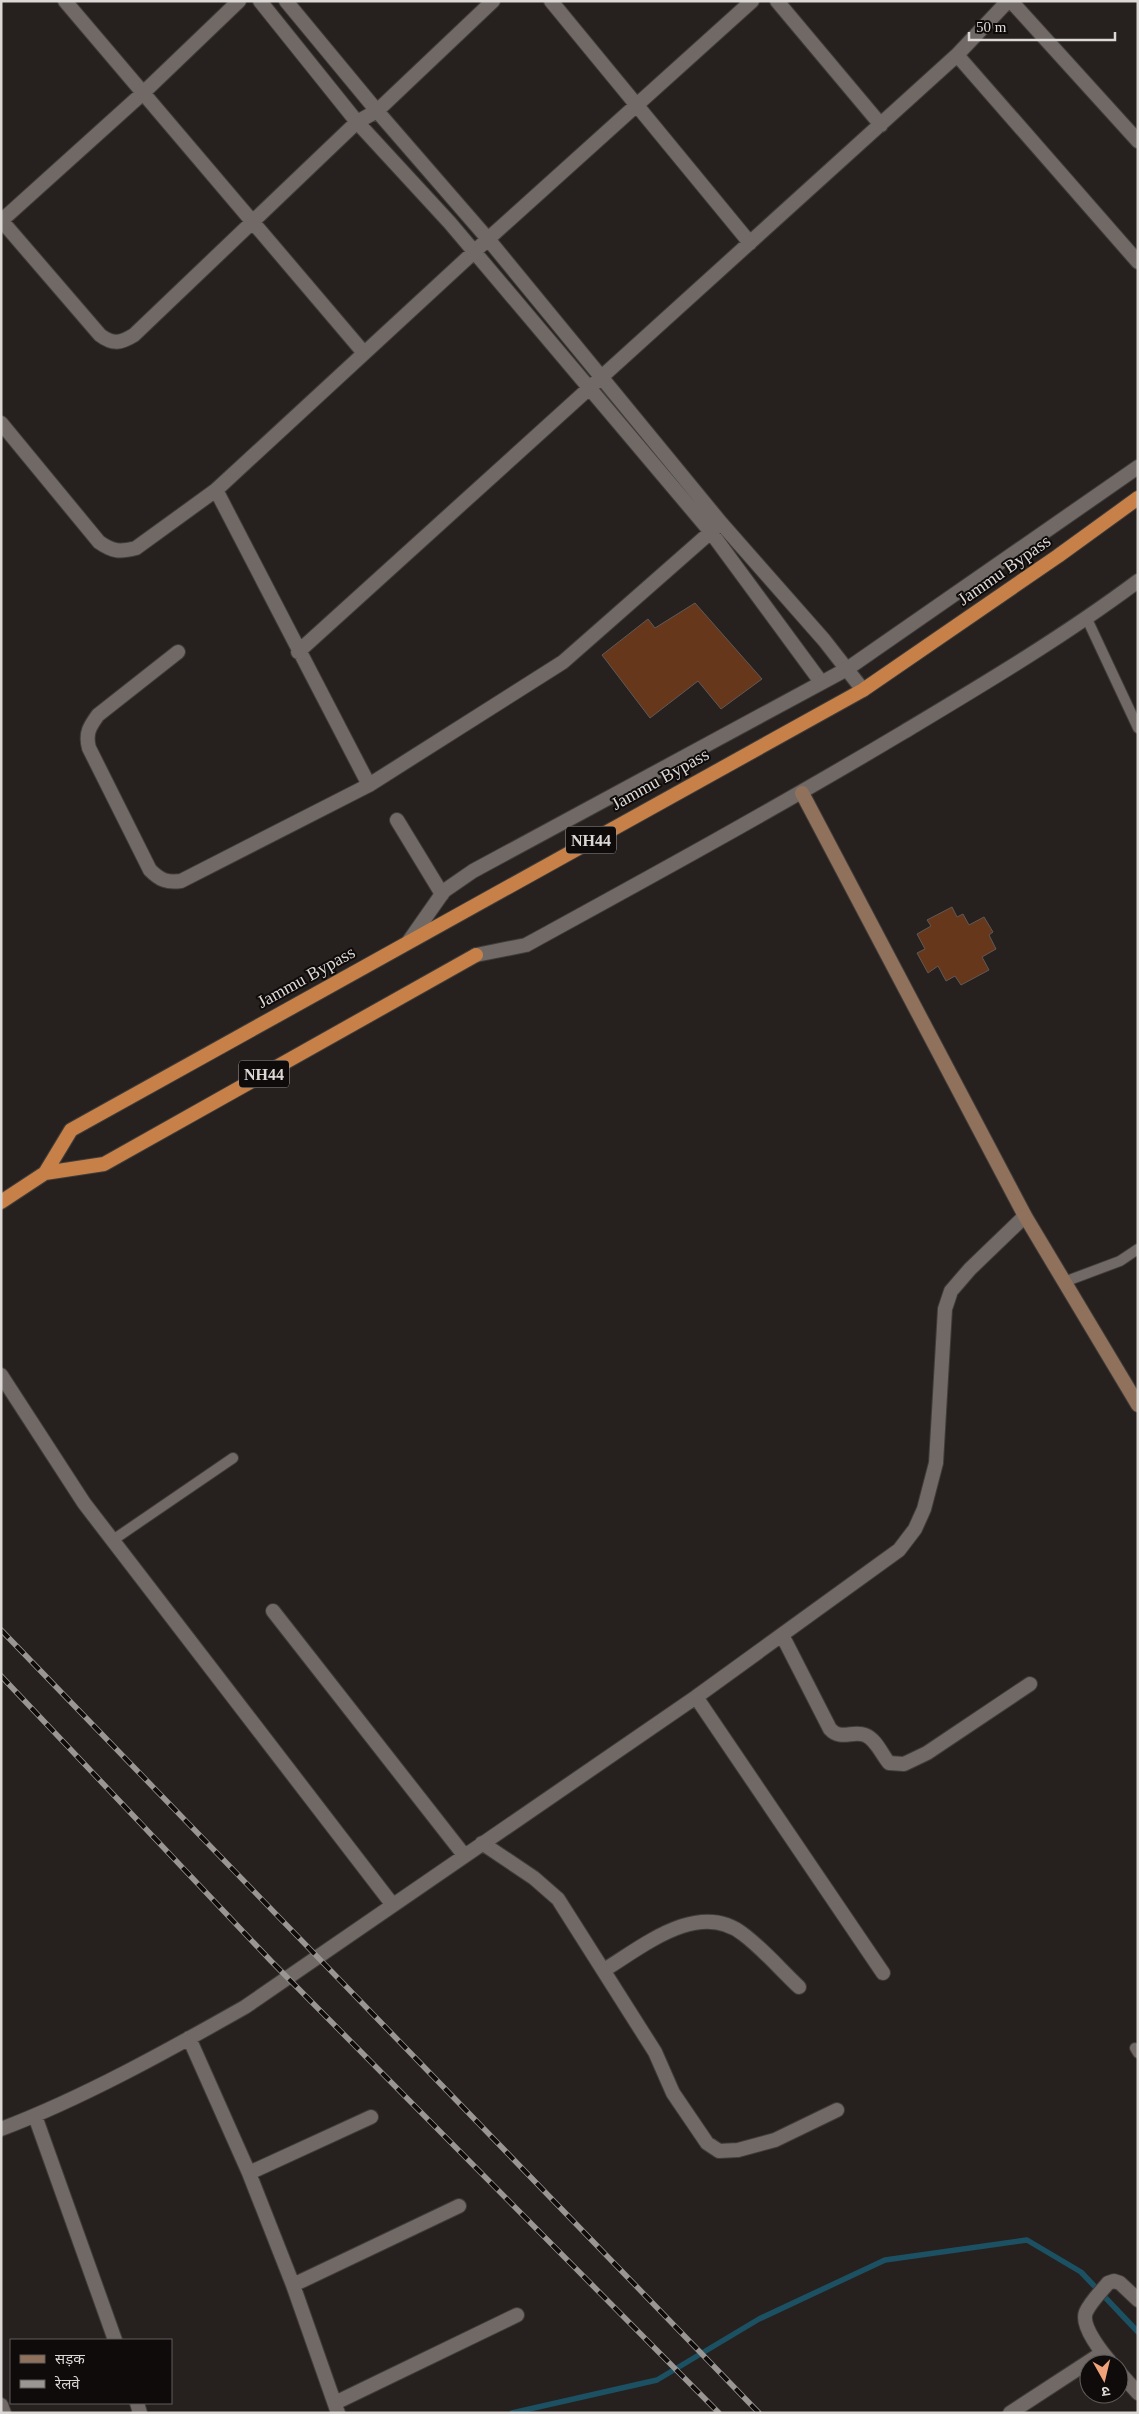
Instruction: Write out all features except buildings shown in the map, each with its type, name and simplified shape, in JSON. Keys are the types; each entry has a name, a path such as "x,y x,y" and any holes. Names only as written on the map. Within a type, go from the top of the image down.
{"highway":[{"name":"Jammu Bypass","path":"45,1173 71,1130 862,690 1058,556 1138,498"},
{"name":"Jammu Bypass","path":"1,1202 45,1173 104,1164 476,955"}],"main road":[{"path":"802,793 1025,1216 1138,1405"}],"street":[{"path":"65,1 364,353"},
{"path":"239,1 143,93 1,220 107,341 124,342 134,335 357,122 377,111 493,1"},
{"path":"260,1 357,122 450,222 710,531 822,682"},
{"path":"286,1 377,111 488,238 721,523 847,669 862,690"},
{"path":"551,1 750,243"},
{"path":"1,423 99,542 110,550 121,552 136,548 216,490 488,238 752,1"},
{"path":"777,1 880,125"},
{"path":"298,652 957,55 1010,1 1138,141"},
{"path":"957,55 1138,262"},
{"path":"409,941 442,894 473,871 728,735 847,669 1138,467"},
{"path":"216,490 298,652 369,786"},
{"path":"178,652 98,715 90,726 86,737 89,748 144,858 158,878 170,883 181,881 369,786 563,662 721,523"},
{"path":"476,955 526,945 802,793 1087,619 1138,581"},
{"path":"397,820 442,894"},
{"path":"1,2129 35,2116 189,2038 245,2007 392,1904 696,1697 899,1550 915,1529 924,1509 936,1463 945,1309 951,1291 970,1269 1025,1216"},
{"path":"1,1375 84,1503 392,1904"},
{"path":"273,1611 464,1855"},
{"path":"782,1635 830,1729 839,1735 864,1734 871,1739 889,1763 896,1765 904,1764 927,1752 1030,1684"},
{"path":"696,1697 883,1973"},
{"path":"482,1843 534,1878 558,1899 655,2052 673,2093 707,2143 719,2151 738,2150 775,2140 837,2110"},
{"path":"604,1970 660,1936 693,1922 710,1920 726,1924 742,1933 798,1987"},
{"path":"189,2038 249,2173 294,2285 322,2373 337,2408 517,2315"},
{"path":"35,2116 115,2339"},
{"path":"249,2173 371,2117"},
{"path":"294,2285 459,2206"},
{"path":"1010,2413 1102,2353 1084,2319 1092,2302 1108,2283 1114,2281 1120,2283 1138,2300"},
{"path":"1129,2383 1138,2393"},
{"path":"1,2405 4,2413"}],"lane":[{"path":"1087,619 1138,728"},
{"path":"1064,1282 1120,1261 1138,1249"},
{"path":"113,1540 233,1458"}],"waterway":[{"path":"512,2413 657,2380 759,2319 885,2260 1027,2240 1081,2272 1138,2332"}],"railway":[{"path":"1,1630 759,2413"},
{"path":"1,1676 271,1961 719,2413"}]}
